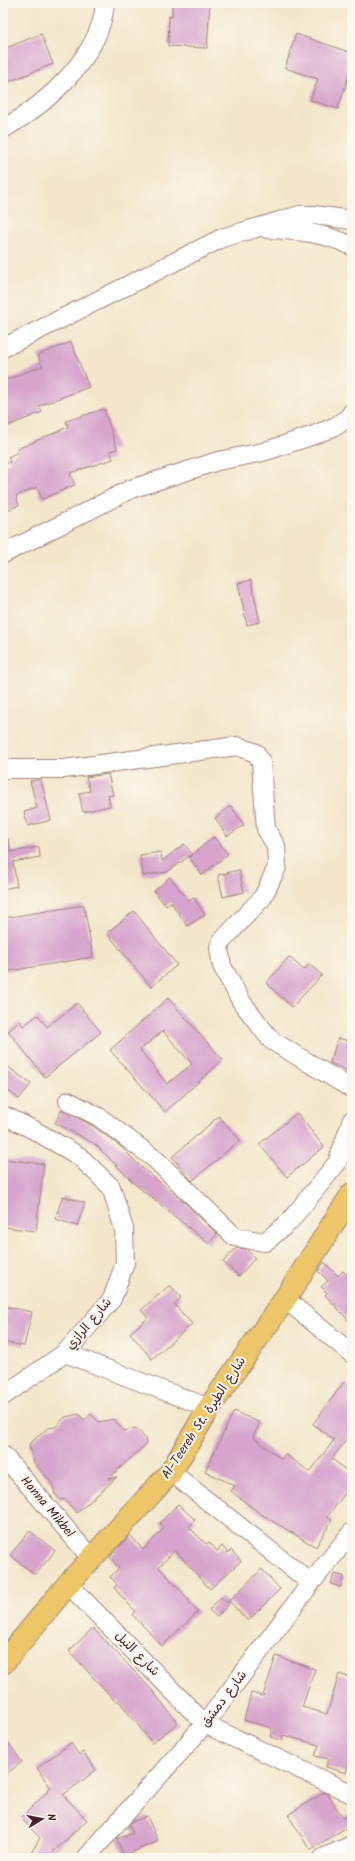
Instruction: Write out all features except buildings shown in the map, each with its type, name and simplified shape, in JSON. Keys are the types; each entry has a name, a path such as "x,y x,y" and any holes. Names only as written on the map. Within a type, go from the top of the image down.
{"main road":[{"name":"Al-Teereh St. شارع الطيرة","path":"3,1663 68,1584 171,1472 210,1408 285,1299 352,1194"}],"street":[{"path":"3,128 33,109 60,87 78,65 98,34 105,3"},
{"path":"3,348 222,238 256,229 283,218 300,215 314,215 352,220"},
{"path":"256,229 297,230 344,242 352,246"},
{"path":"3,554 131,489 218,462 263,452 314,435 336,426 348,418 352,412"},
{"path":"3,769 64,769 237,746 256,753 262,762 266,828 276,846 277,867 263,897 221,942 219,948 222,966 241,1001 271,1040 352,1089"},
{"path":"68,1101 99,1117 156,1160 235,1237 265,1242 290,1222 337,1163 352,1120"},
{"name":"شارع الرازي","path":"3,1396 66,1353 112,1299 125,1262 124,1229 111,1187 79,1156 5,1118"},
{"path":"285,1299 352,1354"},
{"path":"66,1353 210,1408"},
{"name":"Hanna Mikbel","path":"3,1455 91,1558"},
{"path":"171,1472 310,1583"},
{"name":"شارع دمشق","path":"86,1858 205,1724 310,1583 352,1532"},
{"name":"شارع النيل","path":"68,1584 205,1724"},
{"path":"205,1724 352,1794"},
{"path":"324,1858 352,1845"}]}
